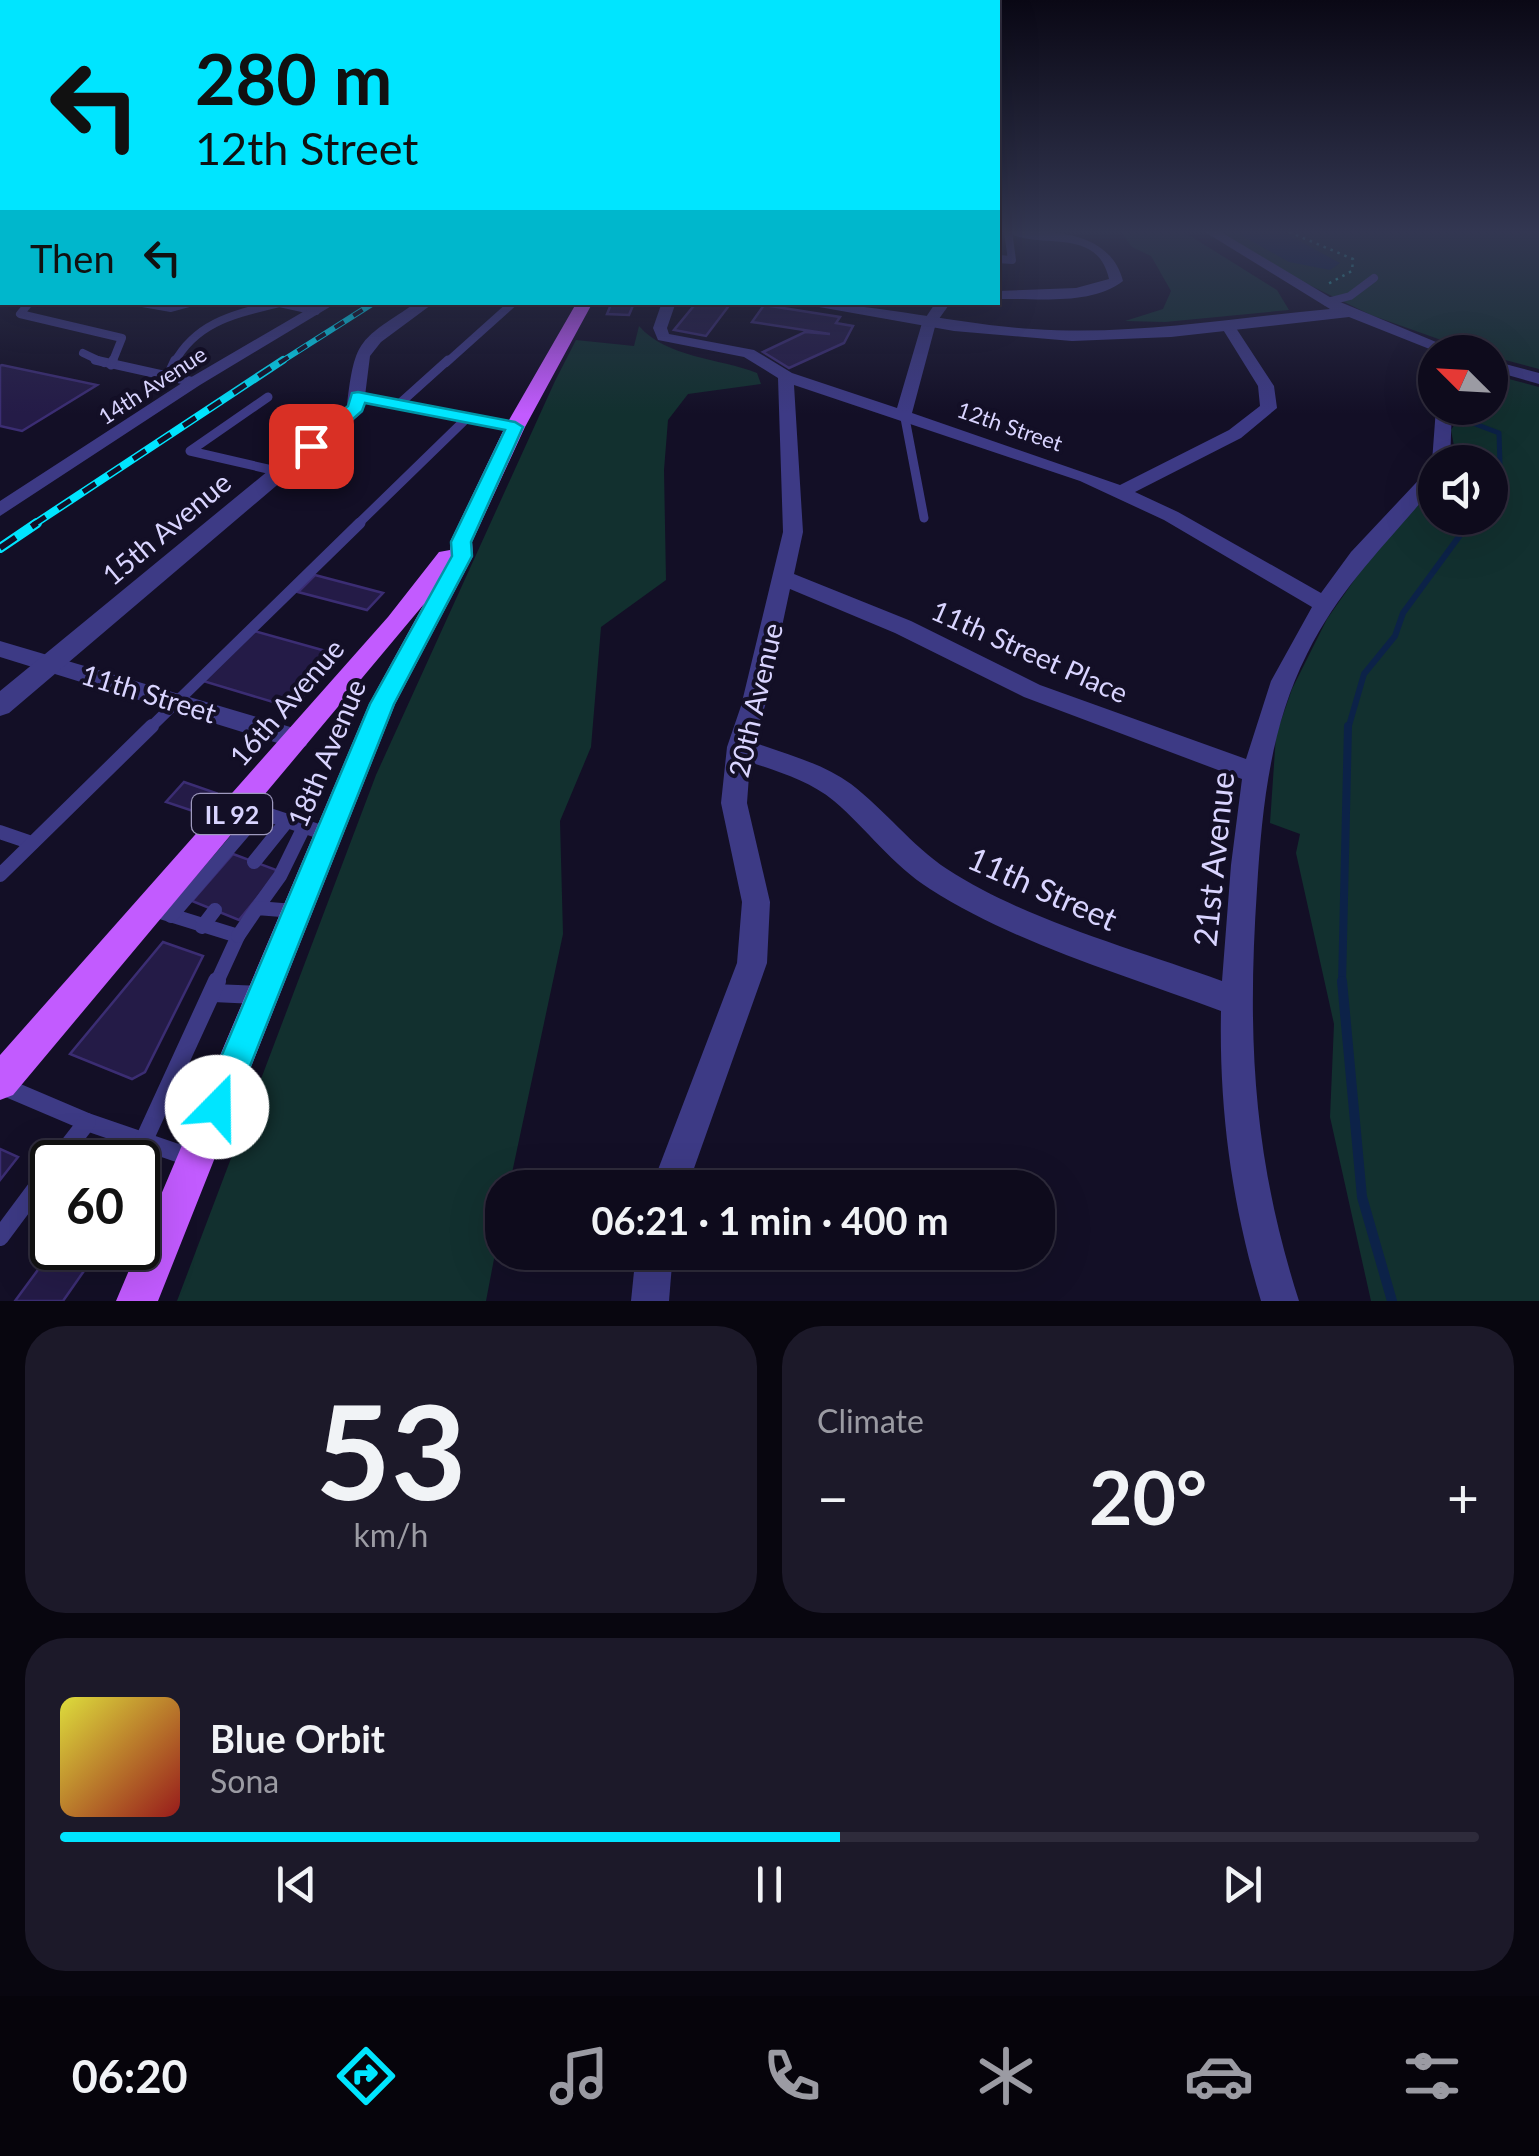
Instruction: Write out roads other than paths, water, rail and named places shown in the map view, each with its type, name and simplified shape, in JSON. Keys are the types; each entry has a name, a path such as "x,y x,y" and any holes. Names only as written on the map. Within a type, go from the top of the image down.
{"main road":[{"name":"18th Avenue","path":"138,1301 300,912 316,831 462,556 461,542 515,427 584,305"},
{"name":"16th Avenue","path":"0,1084 161,912 250,808 297,739 461,542"}],"street":[{"path":"1000,295 1047,293"},
{"path":"1317,293 1418,338"},
{"path":"816,305 929,324 1067,336 1229,328 1337,304"},
{"path":"424,305 375,338 361,356 358,397 515,427"},
{"name":"12th Street","path":"668,305 660,328 664,336 749,353 786,376 1044,460 1171,516 1324,604"},
{"path":"904,413 929,324 942,305"},
{"name":"14th Avenue","path":"0,510 194,382 323,307"},
{"path":"1119,493 1235,434 1269,408 1266,386 1229,328"},
{"path":"1508,370 1539,379"},
{"name":"20th Avenue","path":"676,1170 752,963 756,902 734,803 739,747 754,706 793,532 786,376"},
{"name":"15th Avenue","path":"0,706 356,408 358,397"},
{"name":"21st Avenue","path":"1280,1301 1242,1156 1235,1096 1236,1001 1254,773 1286,674 1324,604 1360,556 1418,495"},
{"name":"11th Street Place","path":"782,578 904,627 1045,696 1254,773"},
{"name":"11th Street","path":"0,649 297,739"},
{"name":"11th Street","path":"739,747 810,773 842,792 893,844 937,878 992,910 1236,1001"},
{"path":"650,1301 653,1270"}],"lane":[{"path":"1337,304 1354,293"},
{"path":"26,305 20,314 122,338 111,365"},
{"path":"154,305 182,305"},
{"path":"167,377 182,347 197,330 271,305"},
{"path":"398,405 511,305"},
{"path":"83,352 111,365 194,382"},
{"path":"268,398 190,451 281,472"},
{"path":"904,413 924,518"},
{"path":"0,874 467,418"},
{"path":"0,1084 87,1122 144,1140 238,936 316,831 250,808"},
{"path":"254,862 287,821"},
{"path":"0,832 32,843"},
{"path":"258,908 300,912"},
{"path":"202,927 215,910"},
{"path":"161,912 238,936"},
{"path":"213,993 262,996"},
{"path":"73,1140 87,1122"},
{"path":"160,1146 196,1159"},
{"path":"0,1237 30,1197"}],"waterway":[{"path":"1478,425 1499,433 1499,445"},
{"path":"1348,729 1364,674 1395,636 1403,613 1460,535"},
{"path":"1342,982 1348,726"},
{"path":"1342,982 1362,1197 1392,1301"}],"railway":[{"path":"279,363 370,305"},
{"path":"33,525 283,360"},
{"path":"0,548 37,523"}]}
